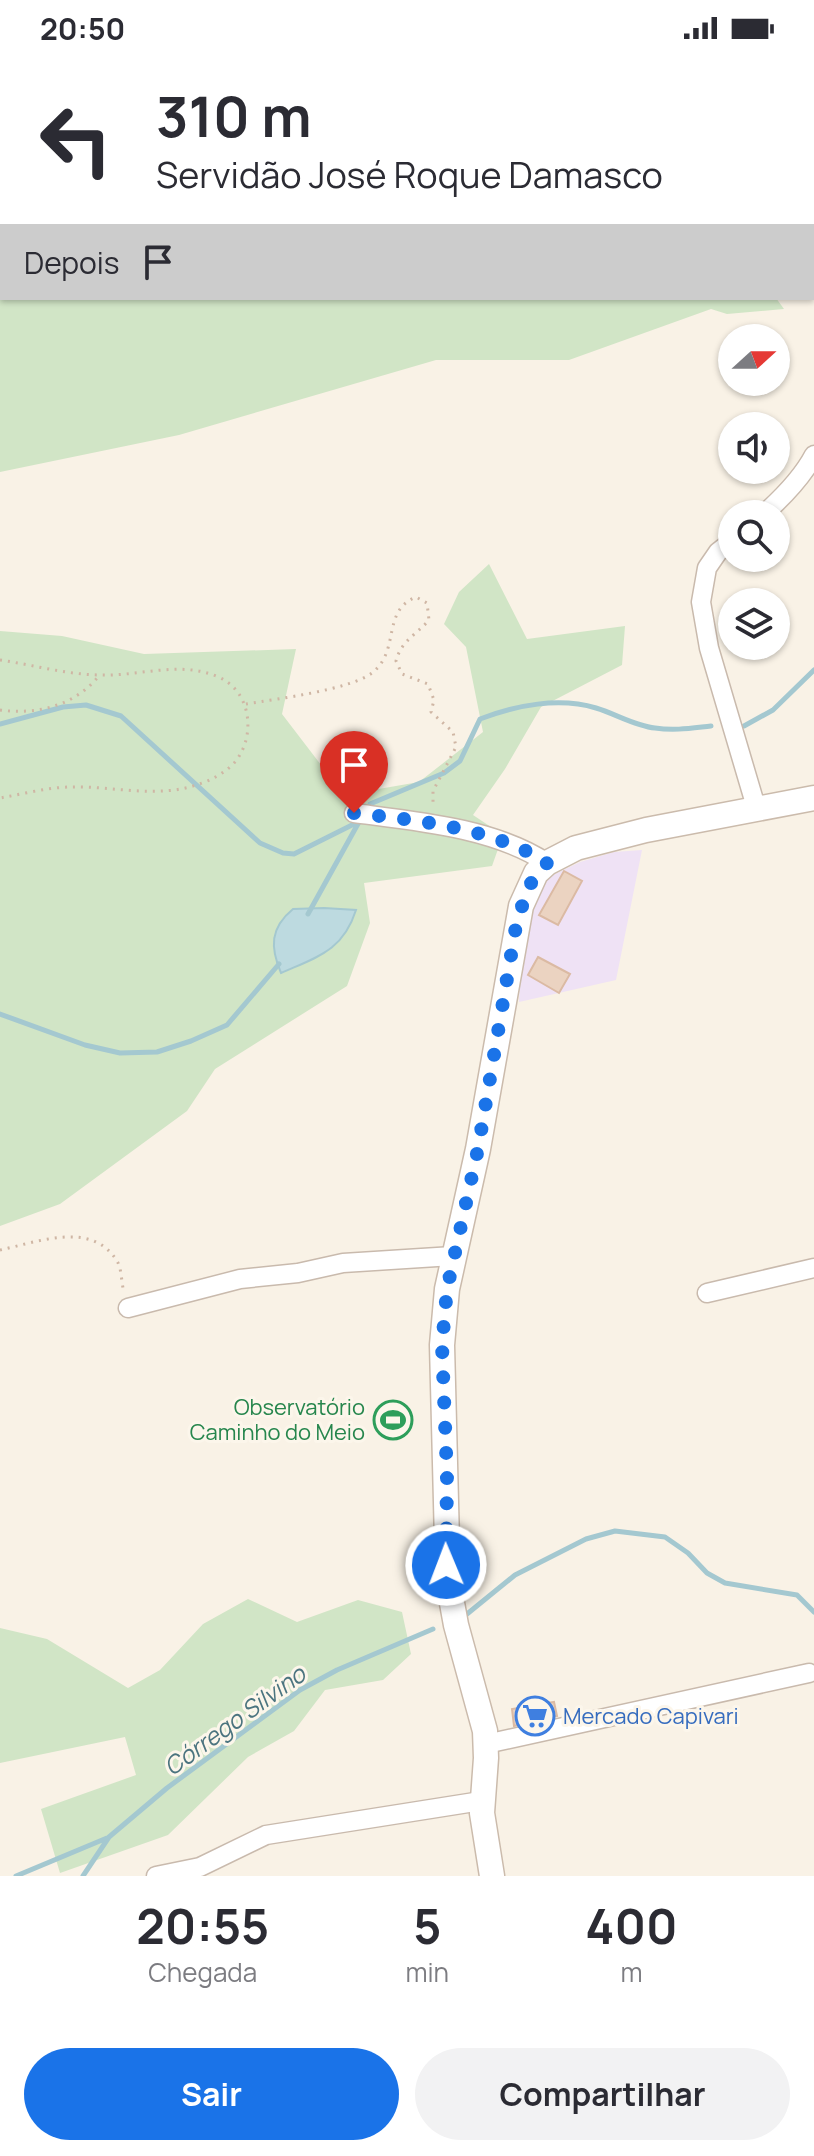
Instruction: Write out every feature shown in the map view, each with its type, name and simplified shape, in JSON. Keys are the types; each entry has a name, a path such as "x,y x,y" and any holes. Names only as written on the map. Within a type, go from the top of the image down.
{"main road":[{"path":"492,1876 485,1847 481,1801 486,1744 479,1706 456,1625 446,1565 447,1475 442,1345 453,1256 478,1149 516,926 528,887 547,863 576,848 756,807 814,798"}],"street":[{"path":"780,500 814,455"},
{"path":"718,552 707,568 701,602 709,648 756,807"},
{"path":"354,813 439,826 513,845 528,850 547,863"},
{"path":"128,1308 240,1279 298,1273 343,1263 453,1256"},
{"path":"707,1293 814,1268"},
{"path":"486,1744 809,1673"},
{"path":"156,1876 200,1867 266,1835 481,1801"}],"path":[{"path":"246,704 331,688 372,673 389,652 394,618 403,602 416,597 427,603 429,620 400,646 396,661 402,674 428,684 434,700 431,712 453,732 456,747 433,791 433,807 439,826"},
{"path":"0,660 76,674 188,669 218,676 237,690 246,704 248,738 235,761 218,776 198,785 162,790 68,787 0,798"},
{"path":"0,710 31,712 53,707 73,697 99,675"},
{"path":"0,1250 78,1235 102,1243 119,1263 128,1308"}],"shaded area":[{"path":"642,850 616,980 519,1002 523,919 530,899 547,878 580,862 614,852"}],"green space":[{"path":"0,300 777,300 784,309 727,314 711,309 569,360 436,360 179,435 0,472"},
{"path":"489,564 527,639 625,626 622,665 541,707 505,769 473,815 503,835 492,866 364,883 370,923 347,986 215,1069 187,1111 60,1204 0,1226 0,631 62,636 144,654 296,649 282,714 344,795 419,782 483,732 466,647 444,624 459,592"},
{"path":"248,1599 297,1622 358,1600 402,1612 411,1654 383,1680 325,1690 294,1731 248,1757 168,1835 60,1873 41,1809 136,1775 125,1737 0,1763 0,1628 47,1639 128,1688 160,1670 203,1624"}],"water":[{"path":"293,909 356,910 351,924 336,944 317,957 281,973 274,946 280,923"}],"building":[{"path":"564,871 582,881 558,925 539,915"},
{"path":"538,957 570,974 559,993 528,975"},
{"name":"Mercado Capivari","path":"554,1702 557,1716 514,1726 512,1709"}],"waterway":[{"path":"744,726 773,710 814,670"},
{"path":"370,804 444,773 460,761 480,719 523,706 553,703 582,705 662,729 711,726"},
{"path":"0,724 63,707 86,705 121,716 260,843 283,853 294,854 358,822"},
{"path":"308,914 359,822"},
{"path":"0,1014 85,1045 120,1053 157,1052 227,1025 279,964"},
{"name":"Córrego Silvino","path":"467,1614 515,1575 586,1539 615,1531 665,1537 688,1553 707,1573 725,1583 797,1595 814,1612"},
{"name":"Córrego Silvino","path":"83,1876 109,1837 167,1788 300,1690 337,1670 433,1629"},
{"path":"16,1876 107,1838"}],"place":[{"name":"Observatório Caminho do Meio","path":"393,1420"},
{"name":"Mercado Capivari","path":"535,1716"}],"route":[{"path":"354,813 439,826 489,838 528,850 547,863 536,873 528,887 516,926 478,1149 447,1289 442,1345 447,1475 446,1565"}]}
